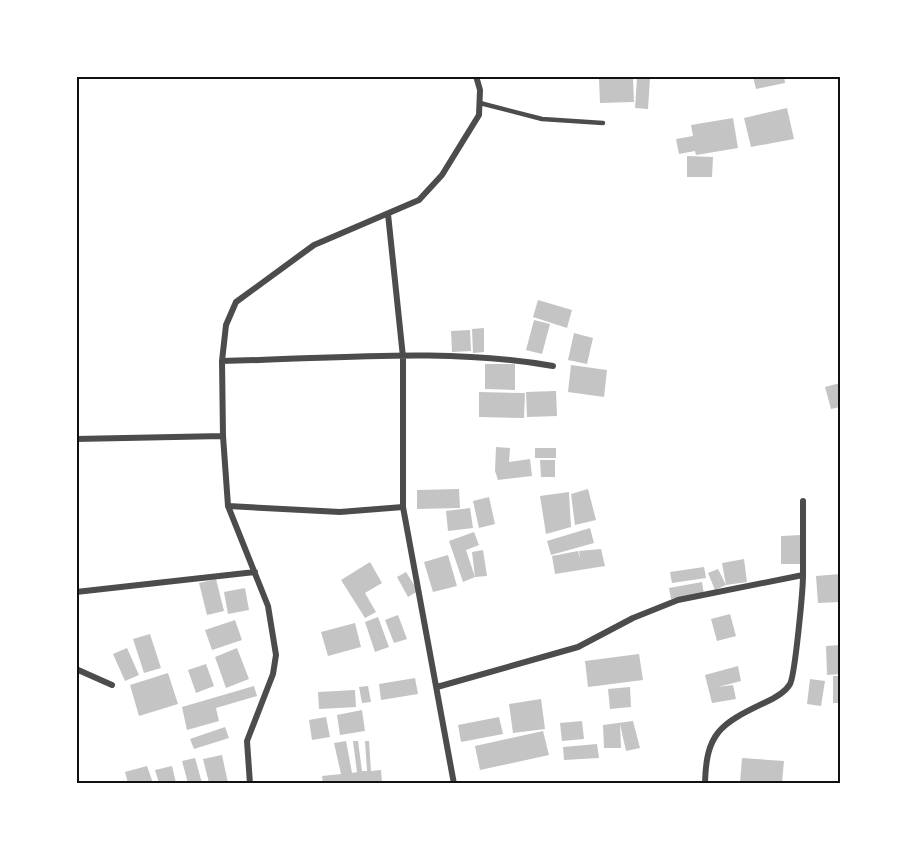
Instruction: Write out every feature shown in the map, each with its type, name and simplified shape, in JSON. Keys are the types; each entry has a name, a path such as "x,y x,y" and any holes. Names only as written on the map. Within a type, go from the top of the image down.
{"street":[{"path":"250,783 247,741 273,674 276,655 268,606 228,506 223,436 222,361 226,325 236,302 314,245 418,200 442,176 470,134 479,115 480,90 476,76"},
{"path":"388,214 403,357 403,507 454,783"},
{"path":"222,361 453,356 518,360 553,366"},
{"path":"76,439 223,436"},
{"path":"705,783 705,763 713,735 739,715 775,698 790,684 803,575 803,501"},
{"path":"228,506 340,512 403,507"},
{"path":"76,592 255,572"},
{"path":"437,687 578,647 633,618 678,600 803,575"},
{"path":"76,669 112,685"}],"lane":[{"path":"480,103 558,121 603,123"}],"building":[{"path":"753,76 784,76 785,83 756,89"},
{"path":"633,78 634,102 600,103 599,79"},
{"path":"637,78 650,78 648,109 635,108"},
{"path":"787,108 794,139 751,147 744,118"},
{"path":"733,118 738,148 696,155 695,151 679,154 676,139 693,136 691,125"},
{"path":"687,156 713,157 712,177 687,177"},
{"path":"538,300 572,310 567,328 533,317"},
{"path":"534,320 550,324 542,354 526,350"},
{"path":"484,328 484,352 473,353 472,329"},
{"path":"470,330 471,351 452,352 451,331"},
{"path":"574,333 593,338 587,364 568,360"},
{"path":"485,364 515,364 515,390 485,389"},
{"path":"571,365 607,370 604,397 568,392"},
{"path":"840,383 840,407 831,409 825,387"},
{"path":"556,391 557,416 527,417 526,392"},
{"path":"479,392 525,393 524,418 479,417"},
{"path":"496,447 510,448 509,462 530,459 532,476 498,480 495,471"},
{"path":"535,448 556,448 556,458 535,458"},
{"path":"540,460 555,460 555,477 541,477"},
{"path":"459,489 460,508 417,509 417,490"},
{"path":"588,489 596,520 575,525 571,494"},
{"path":"569,492 571,527 546,534 540,496"},
{"path":"489,497 495,524 479,528 473,501"},
{"path":"470,508 473,528 448,531 446,511"},
{"path":"590,528 594,543 551,555 547,541"},
{"path":"474,532 479,545 466,550 475,577 463,582 449,541"},
{"path":"801,535 802,564 781,564 781,536"},
{"path":"601,549 605,566 555,574 552,556 578,551 580,559 579,551"},
{"path":"483,550 487,576 475,577 472,552"},
{"path":"448,555 457,586 433,592 424,562"},
{"path":"744,559 747,582 726,585 722,563"},
{"path":"370,562 382,583 365,593 376,612 365,618 341,580"},
{"path":"704,567 706,578 672,583 670,572"},
{"path":"718,569 726,585 715,590 708,573"},
{"path":"406,572 418,591 408,597 397,577"},
{"path":"840,574 840,602 818,603 816,576"},
{"path":"216,579 224,611 207,615 199,583"},
{"path":"702,582 704,594 671,599 669,588"},
{"path":"245,588 249,610 228,614 224,592"},
{"path":"730,614 736,636 717,641 711,619"},
{"path":"398,615 407,639 394,643 385,620"},
{"path":"378,617 389,647 375,652 365,622"},
{"path":"235,620 242,640 212,650 205,630"},
{"path":"355,623 361,647 328,656 321,632"},
{"path":"150,634 161,668 144,673 133,639"},
{"path":"840,645 840,674 827,675 826,646"},
{"path":"127,648 139,675 125,681 113,654"},
{"path":"237,648 249,679 226,688 215,657"},
{"path":"639,654 643,680 588,687 585,661"},
{"path":"206,664 214,686 196,693 188,670"},
{"path":"738,666 741,681 718,687 733,685 736,699 712,703 705,675"},
{"path":"168,673 178,704 139,716 130,685"},
{"path":"833,676 840,676 840,703 833,703"},
{"path":"415,678 418,694 381,700 379,684"},
{"path":"810,679 825,681 821,706 807,704"},
{"path":"254,686 257,696 216,708 219,721 187,730 182,707"},
{"path":"368,686 371,702 362,703 359,687"},
{"path":"630,687 631,707 610,709 608,689"},
{"path":"355,690 356,707 319,709 318,692"},
{"path":"541,699 545,729 513,733 509,704"},
{"path":"362,710 365,731 340,735 337,715"},
{"path":"326,717 330,737 312,740 309,720"},
{"path":"499,717 503,734 461,742 458,725"},
{"path":"582,721 584,739 562,741 560,723"},
{"path":"633,721 640,748 626,751 620,724 621,748 604,748 603,725"},
{"path":"225,727 229,738 194,749 190,739"},
{"path":"543,731 549,755 480,770 475,746"},
{"path":"346,741 352,773 357,772 353,741 358,741 362,771 367,771 365,741 369,741 371,771 381,770 382,783 323,783 322,776 341,774 334,743"},
{"path":"597,744 599,758 564,760 563,747"},
{"path":"222,755 228,783 209,783 203,759"},
{"path":"195,758 202,783 188,783 182,761"},
{"path":"742,758 784,761 782,783 740,783"},
{"path":"147,766 153,783 128,783 125,772"},
{"path":"172,766 176,783 159,783 155,770"}]}
